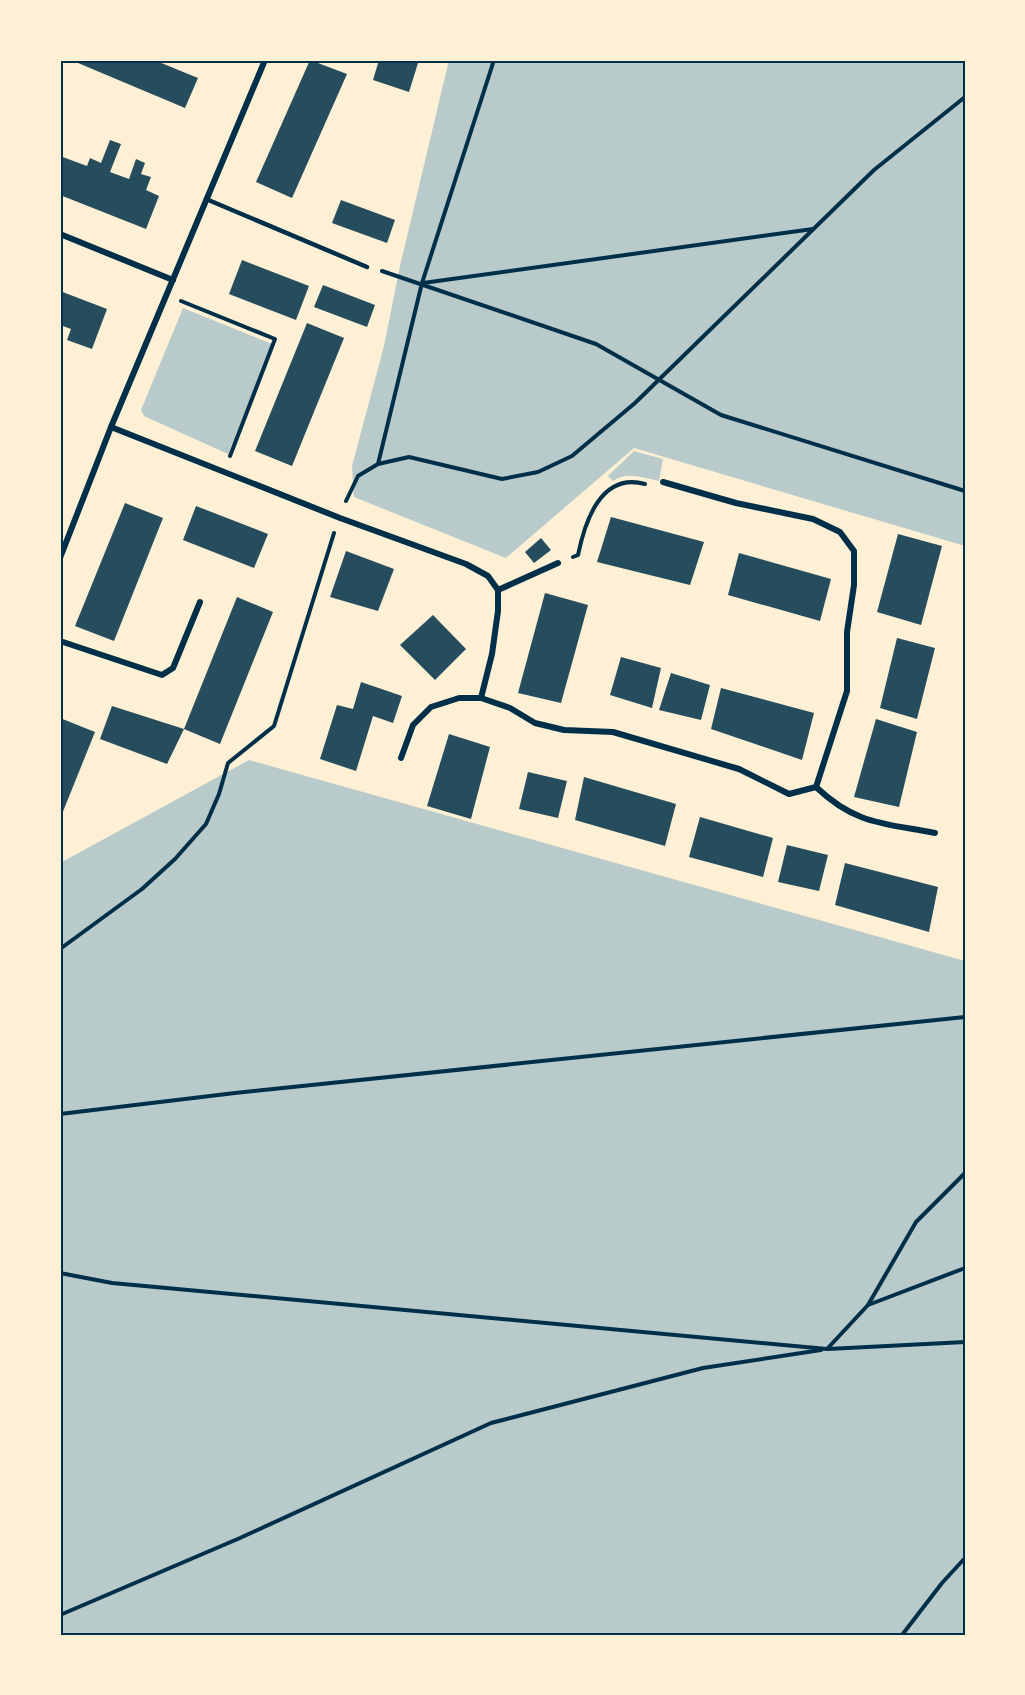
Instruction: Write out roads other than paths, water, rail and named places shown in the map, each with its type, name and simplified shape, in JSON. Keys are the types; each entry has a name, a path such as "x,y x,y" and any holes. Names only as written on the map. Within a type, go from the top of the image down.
{"street":[{"path":"60,558 63,543 265,60"},
{"path":"60,234 174,280"},
{"path":"111,427 340,518 466,564 488,576 498,590 492,654 481,698"},
{"path":"663,482 736,502 813,519 840,532 854,551 854,585 847,632 847,691 816,787"},
{"path":"498,590 558,563"},
{"path":"60,641 162,675 173,668 200,602"},
{"path":"401,758 413,725 431,707 459,698 481,698 510,708 535,723 564,730 612,732 739,769 789,794 816,787"},
{"path":"816,787 837,807 864,820 935,833"}],"lane":[{"path":"206,199 367,267"}]}
